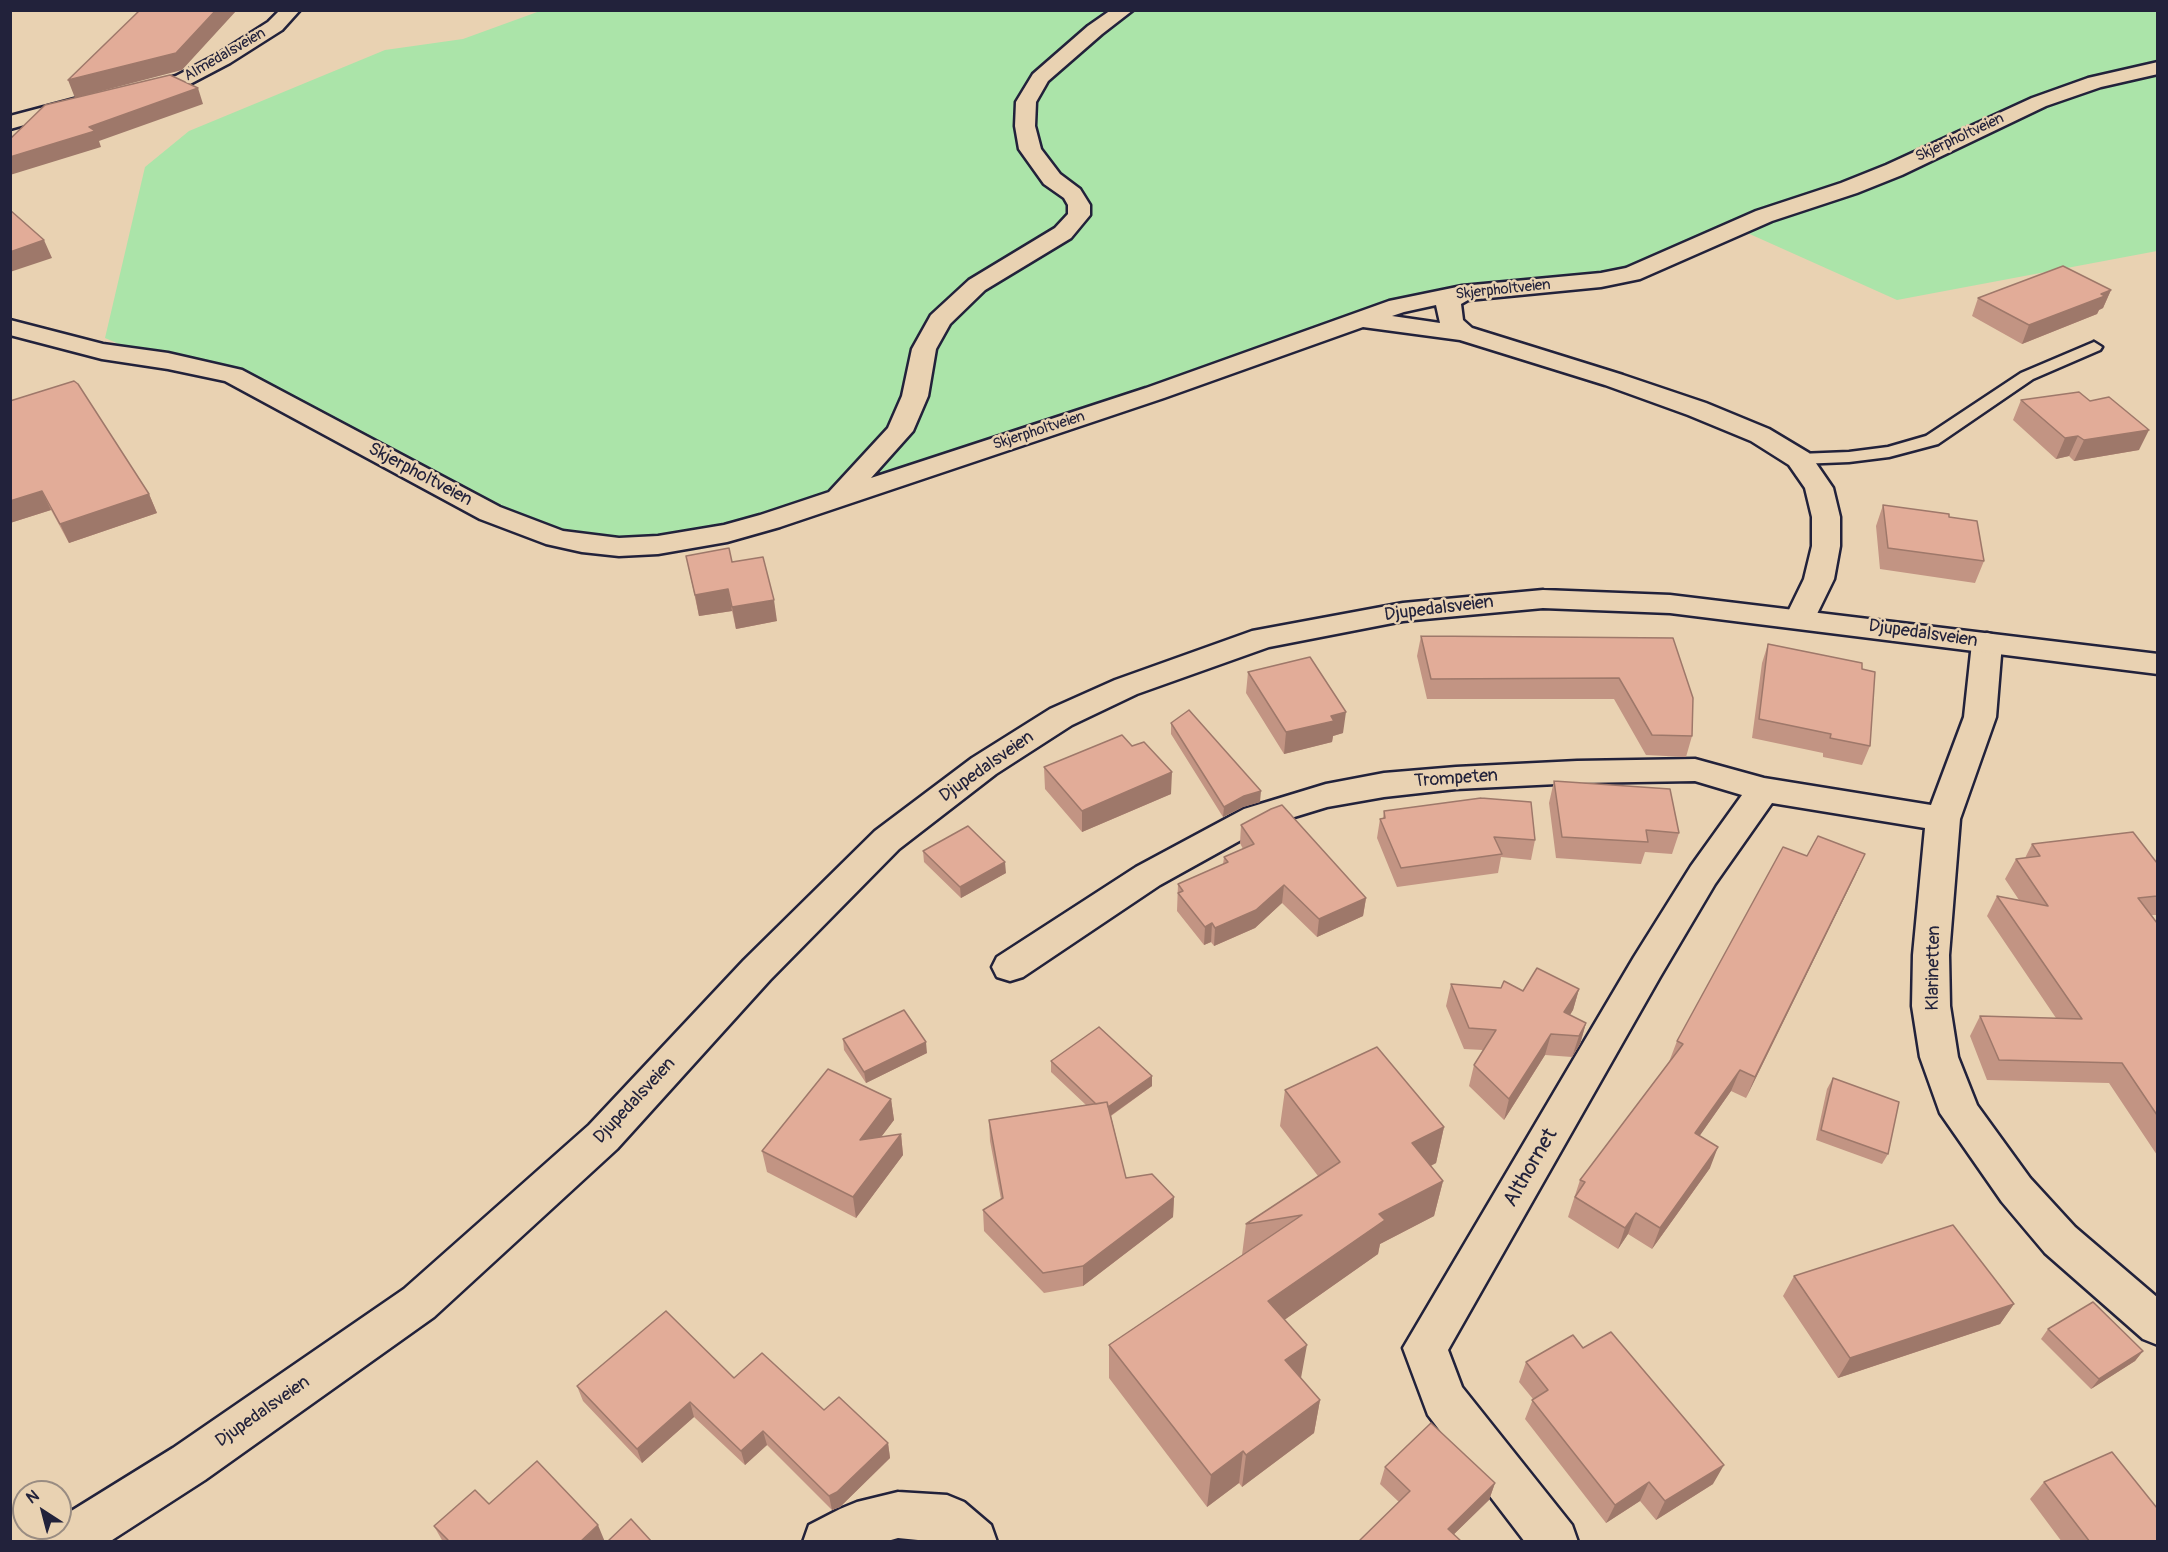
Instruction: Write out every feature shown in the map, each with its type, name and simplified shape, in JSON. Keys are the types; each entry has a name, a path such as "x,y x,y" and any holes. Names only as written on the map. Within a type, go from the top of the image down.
{"street":[{"name":"Almedalsveien","path":"116,97 183,80 267,32 283,20 291,10"},
{"name":"Skjerpholtveien","path":"839,497 900,431 915,396 924,349 940,320 977,285 1064,233 1079,216 1079,205 1072,194 1052,179 1030,149 1025,126 1026,102 1040,78 1095,30 1124,10"},
{"name":"Skjerpholtveien","path":"10,327 102,351 168,361 233,375 490,513 546,534 582,543 629,546 695,540 770,521 1155,393 1398,306 1462,293 1601,280 1632,274 1764,216 1849,188 1894,170 2039,102 2095,82 2157,68"},
{"path":"11,121 94,101"},
{"path":"1462,293 1449,301 1448,311 1452,323 1463,333"},
{"path":"1356,320 1463,333 1614,380 1697,409 1760,435 1799,459 1819,488 1826,526 1826,546 1819,579 1800,618"},
{"name":"Djupedalsveien","path":"65,1542 189,1464 419,1303 603,1137 757,970 887,840 984,766 1061,717 1136,683 1263,638 1403,612 1486,603 1563,599 1670,604 1800,618 2157,664"},
{"name":"Klarinetten","path":"1987,643 1980,717 1943,819 1931,955 1931,1006 1940,1057 1960,1113 2016,1190 2060,1240 2157,1324"},
{"name":"Trompeten","path":"1010,967 1148,876 1256,817 1326,796 1384,785 1456,778 1695,770 1764,790 1943,819"},
{"name":"Althornet","path":"1555,1542 1444,1400 1425,1348 1647,967 1703,875 1764,790"},
{"path":"826,1542 857,1525 898,1515 947,1518 974,1542"}],"lane":[{"path":"1799,459 1849,457 1889,452 1932,440 2027,376 2094,347"}],"green space":[{"path":"540,11 2157,11 2157,251 1897,300 1734,227 1650,269 1364,315 813,509 654,547 539,535 237,376 144,355 105,338 145,167 189,131 385,50 463,39"}],"building":[{"path":"140,10 216,10 176,53 68,80"},
{"path":"170,75 198,88 89,127 95,131 10,157 10,139 45,105"},
{"path":"10,210 44,240 10,252"},
{"path":"2063,266 2111,290 2101,294 2105,296 2029,325 1978,298"},
{"path":"74,381 149,494 60,524 42,491 10,501 10,401"},
{"path":"2079,392 2090,401 2109,397 2149,430 2084,440 2078,436 2065,438 2021,400"},
{"path":"1883,505 1949,514 1949,517 1977,521 1984,561 1888,548"},
{"path":"729,548 732,562 763,557 774,600 732,607 728,589 695,595 686,556"},
{"path":"1421,636 1673,638 1693,698 1692,736 1652,735 1619,678 1431,679"},
{"path":"1768,644 1862,663 1862,669 1875,672 1870,746 1830,738 1831,734 1759,719"},
{"path":"1310,657 1346,712 1331,716 1334,721 1286,732 1248,672"},
{"path":"1189,710 1261,791 1244,796 1224,807 1171,723"},
{"path":"1122,735 1132,746 1144,742 1172,772 1082,811 1044,767"},
{"path":"1554,781 1670,789 1679,833 1646,830 1648,842 1562,837"},
{"path":"1481,798 1531,802 1535,840 1494,837 1502,854 1401,868 1380,819 1385,818 1384,811"},
{"path":"1282,805 1366,898 1319,919 1284,885 1256,910 1215,928 1212,923 1205,927 1178,893 1183,891 1178,884 1228,862 1224,857 1254,844 1241,825"},
{"path":"968,826 1005,862 960,887 923,851"},
{"path":"2133,832 2157,863 2157,896 2138,898 2157,923 2157,1115 2122,1063 1999,1060 1980,1016 2082,1019 1997,896 2048,906 2016,859 2040,856 2032,844"},
{"path":"1818,836 1865,854 1755,1077 1740,1070 1695,1133 1718,1147 1660,1228 1636,1213 1625,1228 1575,1197 1585,1182 1580,1180 1683,1044 1677,1041 1783,847 1807,856"},
{"path":"1537,968 1579,989 1564,1012 1586,1023 1579,1036 1551,1034 1509,1099 1474,1065 1496,1030 1469,1028 1451,984 1501,988 1504,981 1523,991"},
{"path":"904,1010 926,1042 864,1072 843,1039"},
{"path":"1099,1027 1152,1076 1108,1107 1107,1102 1096,1104 1051,1061"},
{"path":"1377,1047 1444,1127 1412,1143 1443,1181 1379,1214 1385,1220 1268,1301 1307,1345 1285,1360 1320,1400 1246,1455 1243,1451 1211,1475 1109,1345 1302,1215 1246,1224 1340,1162 1285,1090"},
{"path":"828,1069 891,1099 860,1140 901,1134 853,1197 762,1151"},
{"path":"1833,1078 1899,1102 1888,1154 1821,1130"},
{"path":"1107,1102 1126,1178 1152,1174 1174,1197 1083,1266 1043,1273 983,1210 1003,1198 989,1120"},
{"path":"1953,1225 2014,1304 1850,1358 1794,1276"},
{"path":"2093,1302 2143,1351 2099,1379 2048,1329"},
{"path":"666,1311 734,1378 762,1353 824,1410 839,1397 888,1443 837,1492 829,1496 763,1431 741,1451 690,1402 637,1449 577,1386"},
{"path":"1611,1332 1724,1465 1665,1501 1649,1482 1615,1505 1532,1400 1548,1390 1526,1362 1573,1335 1583,1348"},
{"path":"1431,1423 1495,1483 1448,1529 1462,1542 1358,1542 1410,1491 1385,1467"},
{"path":"2112,1452 2157,1508 2157,1542 2090,1542 2044,1482"},
{"path":"537,1461 598,1525 580,1542 446,1542 448,1540 434,1526 475,1490 489,1504"},
{"path":"631,1519 652,1542 607,1542"}]}
